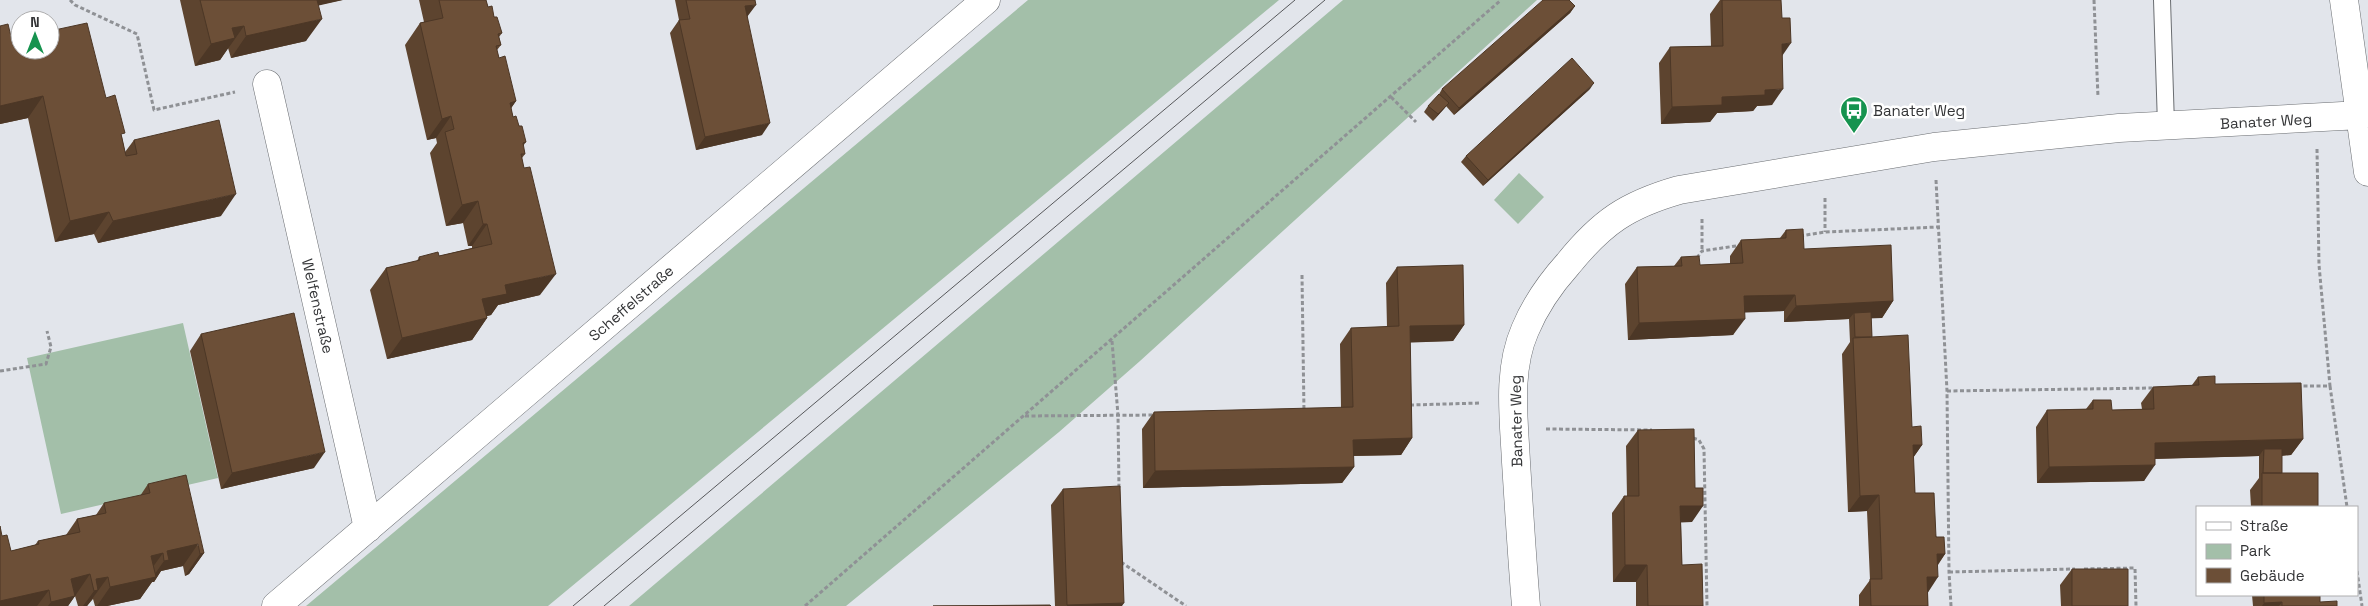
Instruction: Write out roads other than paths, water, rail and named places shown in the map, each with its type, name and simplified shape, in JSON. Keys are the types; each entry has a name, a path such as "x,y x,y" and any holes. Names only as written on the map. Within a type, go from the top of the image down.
{"street":[{"name":"Scheffelstraße","path":"276,606 986,0"},
{"path":"2344,0 2368,172"},
{"name":"Welfenstraße","path":"267,84 368,528"},
{"name":"Banater Weg","path":"1526,606 1514,429 1513,402 1516,363 1524,332 1544,293 1588,239 1616,216 1646,200 1679,190 1934,147 2099,130 2361,115"}],"lane":[{"path":"2162,0 2166,125"}],"tram line":[{"path":"573,606 1295,0"},
{"path":"604,606 1325,0"}],"place":[{"name":"Banater Weg","path":"1854,134"}]}
